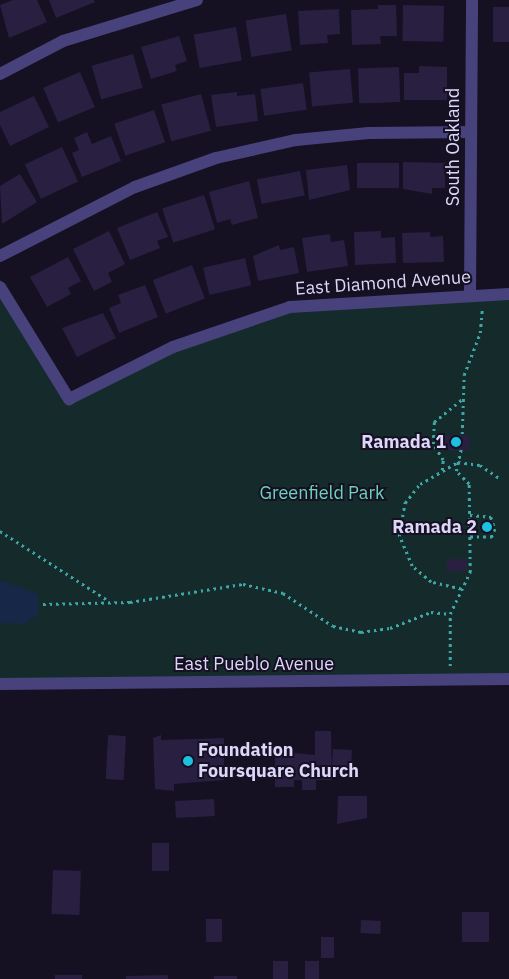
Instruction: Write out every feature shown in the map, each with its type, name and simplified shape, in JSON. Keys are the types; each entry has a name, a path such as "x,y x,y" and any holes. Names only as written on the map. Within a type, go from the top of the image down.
{"street":[{"path":"0,74 63,40 197,0"},
{"name":"South Oakland","path":"472,0 471,132 476,294"},
{"path":"0,256 135,187 216,158 296,140 369,133 471,132"},
{"name":"East Diamond Avenue","path":"0,287 69,399 173,347 290,307 476,294 509,294"},
{"name":"East Pueblo Avenue","path":"0,684 509,680"}],"path":[{"path":"462,434 462,399 465,369 480,333 476,294"},
{"path":"442,470 442,460 433,444 434,422 462,399"},
{"path":"450,667 450,614 470,572 469,484 456,471 461,450"},
{"path":"461,589 423,578 405,556 399,536 401,514 410,493 442,470 458,462 480,465 501,479"},
{"path":"470,515 491,517 495,529 492,537 470,537"},
{"path":"0,531 110,602"},
{"path":"43,604 110,602 243,584 283,593 333,626 361,632 390,628 431,612 450,614"}],"green space":[{"name":"Greenfield Park","path":"0,279 69,399 173,347 290,307 509,294 509,679 0,683"}],"water":[{"path":"0,580 38,594 38,615 24,624 0,623"}],"building":[{"path":"13,0 37,0 47,22 9,38 0,5"},
{"path":"49,0 94,0 95,2 56,18"},
{"path":"378,5 396,5 397,36 380,36 381,44 352,45 351,10 378,9"},
{"path":"403,5 444,6 443,42 402,41"},
{"path":"493,7 509,7 509,42 493,42"},
{"path":"339,9 340,34 327,35 328,43 300,45 298,11"},
{"path":"286,14 292,51 251,57 246,20"},
{"path":"236,27 242,60 200,68 194,34"},
{"path":"179,36 187,61 175,65 177,71 151,79 141,47"},
{"path":"133,54 143,88 101,99 92,66"},
{"path":"419,66 447,67 447,100 404,100 404,73 419,73"},
{"path":"399,67 400,102 359,103 358,68"},
{"path":"350,69 353,103 312,106 309,73"},
{"path":"80,72 95,107 58,123 43,88"},
{"path":"303,83 307,110 264,116 260,89"},
{"path":"237,92 237,96 255,94 258,121 216,127 211,95"},
{"path":"201,94 211,131 171,141 161,105"},
{"path":"34,96 49,127 10,146 0,125 0,112"},
{"path":"154,110 165,142 125,156 114,124"},
{"path":"87,132 92,144 111,136 121,161 82,177 72,153 79,150 74,138"},
{"path":"62,147 78,181 41,199 25,164"},
{"path":"403,162 445,163 445,188 432,188 432,194 403,189"},
{"path":"357,163 399,163 399,188 357,188"},
{"path":"347,165 350,190 309,200 306,170"},
{"path":"300,171 305,196 262,204 257,179"},
{"path":"20,174 37,202 2,224 0,186"},
{"path":"249,181 258,218 232,225 230,219 217,223 209,192"},
{"path":"204,195 215,229 173,243 162,209"},
{"path":"157,212 168,237 157,241 160,248 130,260 117,228"},
{"path":"109,231 125,264 108,273 112,282 94,291 73,249"},
{"path":"381,231 381,238 395,237 396,263 355,265 354,232"},
{"path":"430,232 430,237 443,236 444,262 403,263 402,233"},
{"path":"330,234 331,242 344,240 348,266 307,272 302,238"},
{"path":"279,245 280,250 294,247 299,273 258,281 253,256"},
{"path":"68,257 81,281 68,288 71,294 47,307 30,277"},
{"path":"245,258 251,285 209,295 203,268"},
{"path":"192,265 205,299 166,314 153,280"},
{"path":"145,285 158,317 119,333 109,308 121,303 118,295"},
{"path":"103,313 116,338 77,357 62,328"},
{"name":"Ramada 1","path":"443,435 469,435 469,450 443,450"},
{"name":"Ramada 2","path":"482,522 493,522 492,533 482,532"},
{"path":"447,559 467,559 467,571 447,571"},
{"path":"315,731 331,731 332,780 316,780 316,790 302,790 302,780 294,780 294,787 275,787 275,751 315,755"},
{"path":"108,735 126,736 124,780 106,779"},
{"name":"Foundation Foursquare Church","path":"161,735 161,740 224,738 224,780 174,784 174,791 155,789 153,738"},
{"path":"333,749 352,750 351,772 332,771"},
{"path":"338,796 367,796 367,818 337,824"},
{"path":"214,799 215,816 176,818 175,801"},
{"path":"152,843 169,843 169,871 152,871"},
{"path":"53,870 81,871 79,915 51,914"},
{"path":"462,912 489,912 489,942 462,942"},
{"path":"206,919 222,919 222,942 206,942"},
{"path":"361,920 381,921 380,934 360,933"},
{"path":"321,937 334,937 334,958 321,958"},
{"path":"273,961 288,961 288,979 273,979"},
{"path":"305,961 319,961 319,979 305,979"},
{"path":"55,975 82,975 82,979 55,979"},
{"path":"168,975 168,979 126,979 126,976"},
{"path":"214,976 237,976 237,979 214,979"}],"place":[{"name":"Ramada 1","path":"456,442"},
{"name":"Ramada 2","path":"487,527"},
{"name":"Foundation Foursquare Church","path":"188,761"}]}
